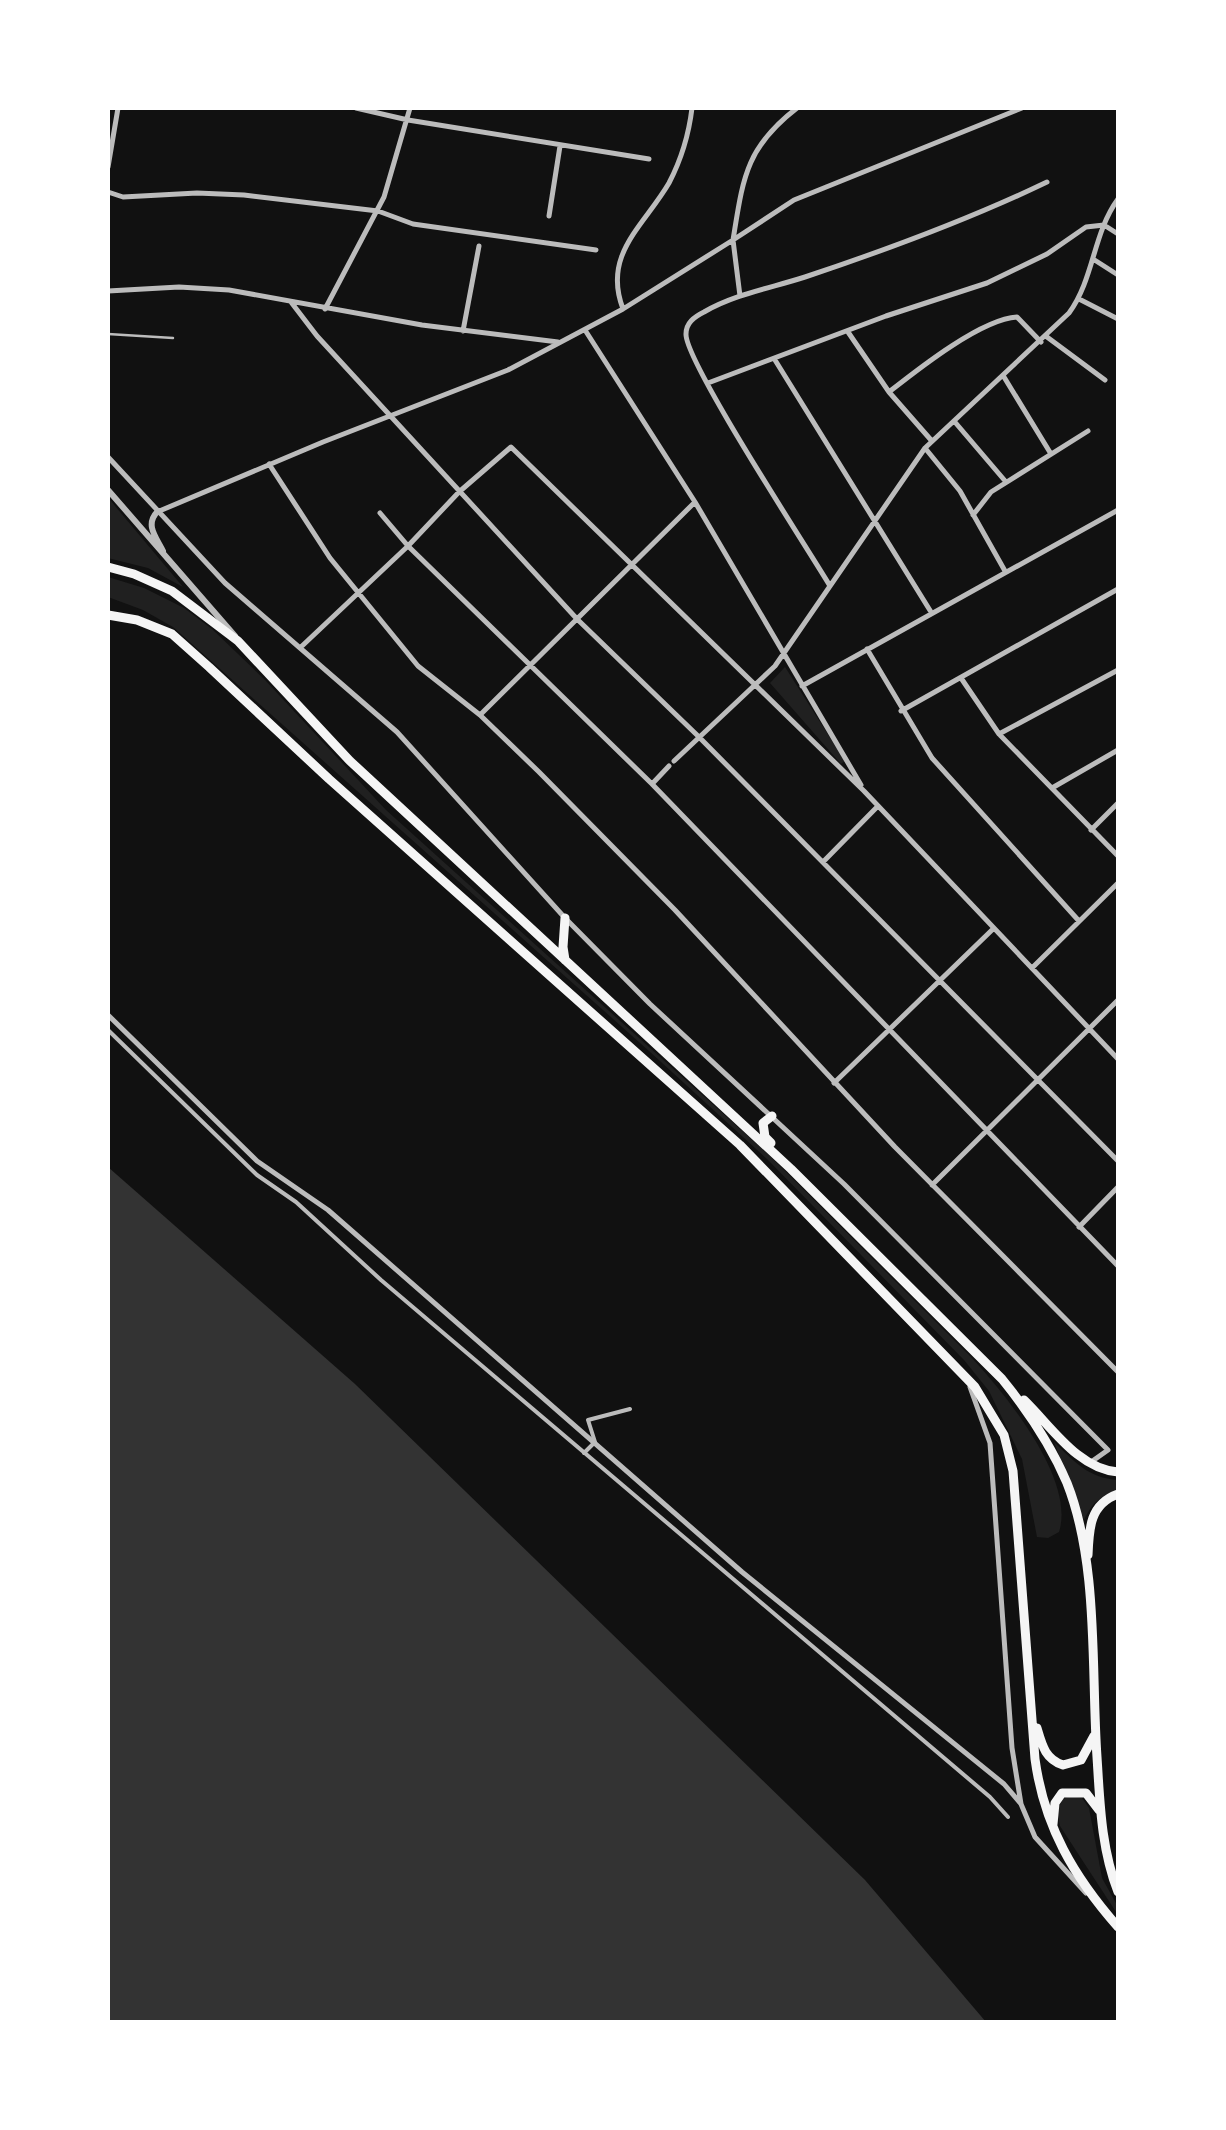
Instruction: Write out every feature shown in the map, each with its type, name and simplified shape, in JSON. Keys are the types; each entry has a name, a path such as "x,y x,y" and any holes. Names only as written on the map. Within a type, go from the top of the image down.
{"main road":[{"path":"108,566 172,591 238,641 350,762 791,1169 1089,1463 1118,1472"},
{"path":"108,615 137,620 172,634 740,1145 955,1363 995,1415 1014,1471 1037,1776 1053,1832 1070,1866 1118,1928"},
{"path":"565,918 562,947 566,962"},
{"path":"772,1116 763,1123 765,1137 791,1169"},
{"path":"1002,1379 1036,1424 1068,1485 1080,1532 1088,1588 1100,1812 1106,1857 1118,1892"},
{"path":"1088,1588 1092,1517 1102,1502 1118,1494"},
{"path":"1032,1711 1044,1751 1056,1762 1069,1765 1081,1760 1095,1733"},
{"path":"1053,1832 1055,1803 1062,1794 1086,1793 1100,1812"}],"street":[{"path":"108,167 118,108"},
{"path":"356,108 649,159"},
{"path":"326,309 378,211 410,108"},
{"path":"623,308 615,284 620,258 670,181 687,135 692,108"},
{"path":"740,296 732,240 751,160 775,125 797,108"},
{"path":"171,565 151,528 151,519 157,512 508,370 623,308 794,200 1022,108"},
{"path":"549,216 560,146"},
{"path":"830,586 708,383 686,333 692,319 740,296 805,277 962,219 1047,182"},
{"path":"108,191 123,197 221,193 378,211 413,224 596,250"},
{"path":"652,784 783,656 932,441 1044,340 1079,300 1104,225 1118,199"},
{"path":"708,383 987,283 1047,254 1086,227 1104,225 1118,234"},
{"path":"463,331 479,246"},
{"path":"1093,259 1118,275"},
{"path":"108,291 201,288 463,331 561,342"},
{"path":"1079,300 1118,319"},
{"path":"292,302 317,336 576,619 698,736 1118,1161"},
{"path":"890,392 935,357 1002,319 1016,318 1105,380"},
{"path":"585,330 695,502 864,791"},
{"path":"848,332 890,392 932,441"},
{"path":"774,360 931,612"},
{"path":"1004,377 1051,454"},
{"path":"954,422 1006,482"},
{"path":"973,515 984,498 1088,431"},
{"path":"301,647 459,492 512,447 629,566 864,791 1118,1059"},
{"path":"926,448 951,477 1005,572"},
{"path":"108,457 225,583 396,732 565,918 674,1027 902,1240 1108,1450 1089,1463"},
{"path":"269,464 309,530 418,666 480,715 675,910 834,1083 1118,1372"},
{"path":"108,490 238,641"},
{"path":"480,715 695,502"},
{"path":"802,686 1118,510"},
{"path":"380,513 530,668 652,784 1118,1266"},
{"path":"902,711 1118,590"},
{"path":"867,649 902,711 946,774 1079,921"},
{"path":"999,734 1118,670"},
{"path":"960,678 999,734 1118,856"},
{"path":"1051,789 1118,750"},
{"path":"1092,830 1118,803"},
{"path":"824,862 877,807"},
{"path":"1032,968 1118,883"},
{"path":"834,1083 993,929"},
{"path":"932,1184 1118,1000"},
{"path":"108,1015 256,1161 328,1210 742,1572 1004,1784 1021,1804"},
{"path":"108,1030 257,1176 296,1202 381,1280 990,1796 1008,1817"},
{"path":"1080,1226 1118,1187"},
{"path":"955,1363 974,1394 990,1443 1012,1748 1021,1804 1034,1837 1100,1906"},
{"path":"595,1442 588,1420 630,1409"},
{"path":"584,1453 595,1442"}],"lane":[{"path":"108,334 174,338"}],"shaded area":[{"path":"108,497 183,587 148,568 108,558"},
{"path":"108,577 144,588 184,608 212,629 386,810 770,1156 969,1355 1017,1413 1047,1462 1057,1487 1059,1532 1048,1538 1037,1537 1022,1459 989,1391 964,1360 767,1159 173,627 108,597"},
{"path":"785,667 845,761 841,764 770,683"},
{"path":"108,1167 355,1384 865,1880 986,2022 108,2022"},
{"path":"1054,1442 1090,1472 1118,1480 1118,1490 1097,1501 1084,1520"},
{"path":"1082,1798 1089,1808 1102,1878 1118,1907 1118,1915 1060,1826 1057,1811 1063,1799"}]}
